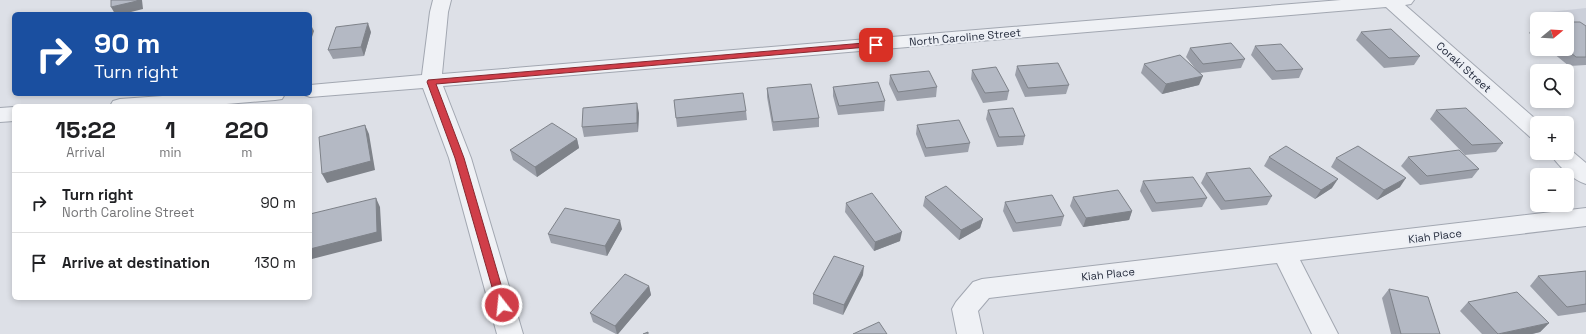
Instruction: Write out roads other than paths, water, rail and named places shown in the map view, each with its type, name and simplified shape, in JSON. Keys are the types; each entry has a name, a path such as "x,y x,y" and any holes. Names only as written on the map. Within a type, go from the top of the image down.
{"street":[{"path":"442,0 439,12 431,82 460,158 510,334"},
{"name":"North Caroline Street","path":"312,91 1398,1"},
{"name":"Coraki Street","path":"1398,1 1530,125"},
{"path":"146,104 249,96"},
{"path":"0,115 12,114"},
{"path":"1569,160 1586,176"},
{"name":"Kiah Place","path":"970,334 965,309 982,289 1586,217"},
{"path":"1285,254 1325,334"}]}
